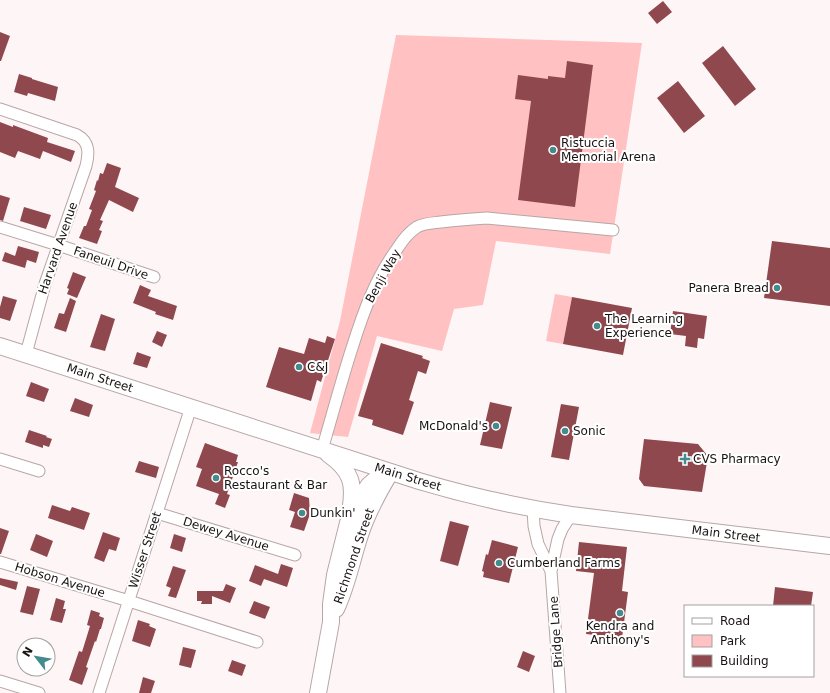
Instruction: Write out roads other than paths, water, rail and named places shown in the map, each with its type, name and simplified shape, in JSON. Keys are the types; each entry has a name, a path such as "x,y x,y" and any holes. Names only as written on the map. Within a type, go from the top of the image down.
{"main road":[{"name":"Main Street","path":"0,346 460,493 533,509 571,515 830,546"},
{"path":"322,450 343,466 351,482 353,490 348,523"},
{"name":"Richmond Street","path":"318,693 331,622 331,604 335,575 348,523 359,500 369,485 376,479 391,472"},
{"name":"Richmond Street","path":"331,622 344,590 364,522 391,472"}],"street":[{"name":"Harvard Avenue","path":"0,109 73,133 81,137 85,142 88,153 86,166 45,284 26,354"},
{"name":"Benji Way","path":"322,450 346,367 369,299 394,251 418,226 435,222 487,218 613,230"},
{"name":"Faneuil Drive","path":"0,226 154,277"},
{"name":"Wisser Street","path":"99,693 191,407"},
{"path":"0,459 39,471"},
{"name":"Bridge Lane","path":"533,509 534,526 538,544 551,571"},
{"name":"Dewey Avenue","path":"157,513 295,555"},
{"name":"Bridge Lane","path":"560,693 551,571 558,539 562,529 571,515"},
{"name":"Hobson Avenue","path":"0,562 257,642"},
{"path":"0,681 39,693"}],"place":[{"name":"Ristuccia Memorial Arena","path":"553,150"},
{"name":"Panera Bread","path":"777,288"},
{"name":"The Learning Experience","path":"597,326"},
{"name":"C&J","path":"299,367"},
{"name":"McDonald's","path":"496,426"},
{"name":"Sonic","path":"565,431"},
{"name":"CVS Pharmacy","path":"685,459"},
{"name":"Rocco's Restaurant & Bar","path":"216,478"},
{"name":"Dunkin'","path":"302,513"},
{"name":"Cumberland Farms","path":"499,563"},
{"name":"Kendra and Anthony's","path":"620,613"}]}
